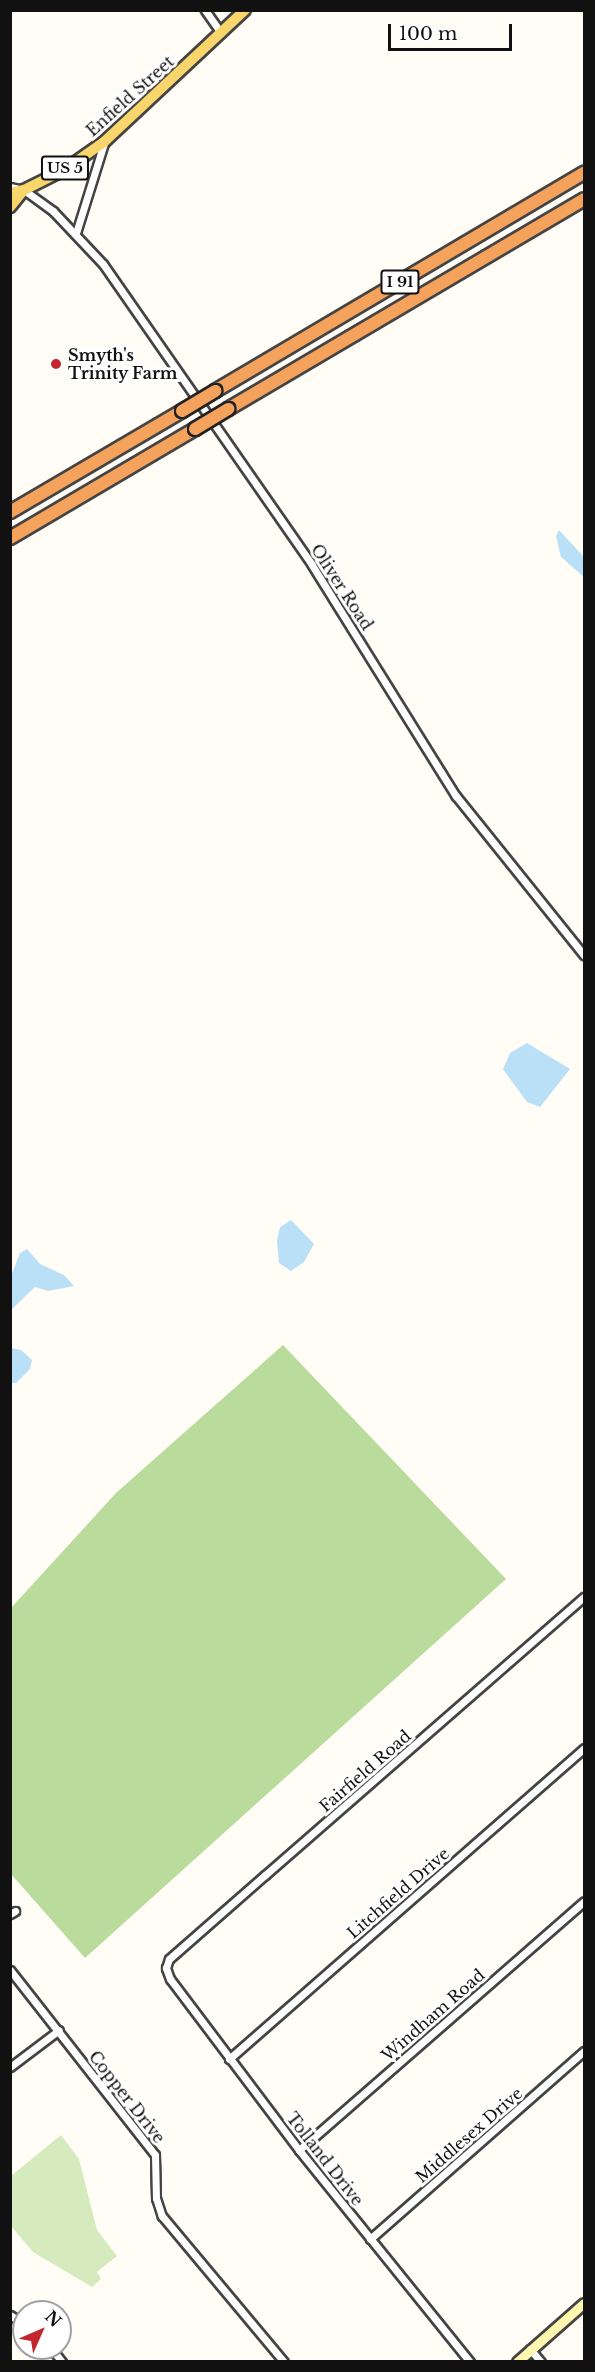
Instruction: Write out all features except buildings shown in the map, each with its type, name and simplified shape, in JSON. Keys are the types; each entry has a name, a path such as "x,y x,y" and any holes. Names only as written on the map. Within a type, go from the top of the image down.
{"highway":[{"name":"I 91","path":"10,512 585,173"},
{"name":"I 91","path":"10,538 585,199"}],"main road":[{"name":"Enfield Street","path":"24,190 104,142 245,10"},
{"name":"US 5","path":"10,193 24,190"},
{"name":"US 5","path":"10,207 24,190"}],"street":[{"path":"205,10 221,33"},
{"path":"76,233 104,142"},
{"path":"10,187 24,190"},
{"name":"Oliver Road","path":"24,190 76,233 103,264 312,566 456,796 585,955"},
{"name":"Fairfield Road","path":"166,1968 169,1959 585,1597"},
{"name":"Litchfield Drive","path":"230,2059 585,1748"},
{"name":"Windham Road","path":"299,2150 585,1901"},
{"name":"Tolland Drive","path":"166,1968 170,1979 299,2150 470,2361"},
{"name":"Copper Drive","path":"10,1970 155,2155 156,2198 162,2216 284,2361"},
{"path":"10,2067 59,2030"},
{"name":"Middlesex Drive","path":"370,2239 585,2051"},
{"path":"517,2361 585,2303"},
{"path":"530,2349 541,2361"}],"green space":[{"path":"283,1345 506,1579 85,1958 11,1874 11,1608 116,1493"},
{"path":"61,2135 79,2159 97,2230 117,2256 97,2272 101,2279 92,2287 33,2252 11,2226 11,2176"}],"water":[{"path":"559,530 584,557 584,577 561,557 556,536"},
{"path":"527,1043 570,1069 540,1107 527,1102 503,1069 510,1053"},
{"path":"291,1220 314,1244 304,1262 291,1271 279,1263 277,1241 280,1227"},
{"path":"27,1249 40,1264 64,1275 74,1286 48,1291 35,1287 11,1310 11,1276 20,1253"},
{"path":"11,1348 21,1350 32,1360 30,1369 16,1383 11,1383"}],"place":[{"name":"Smyth's Trinity Farm","path":"56,364"}]}
